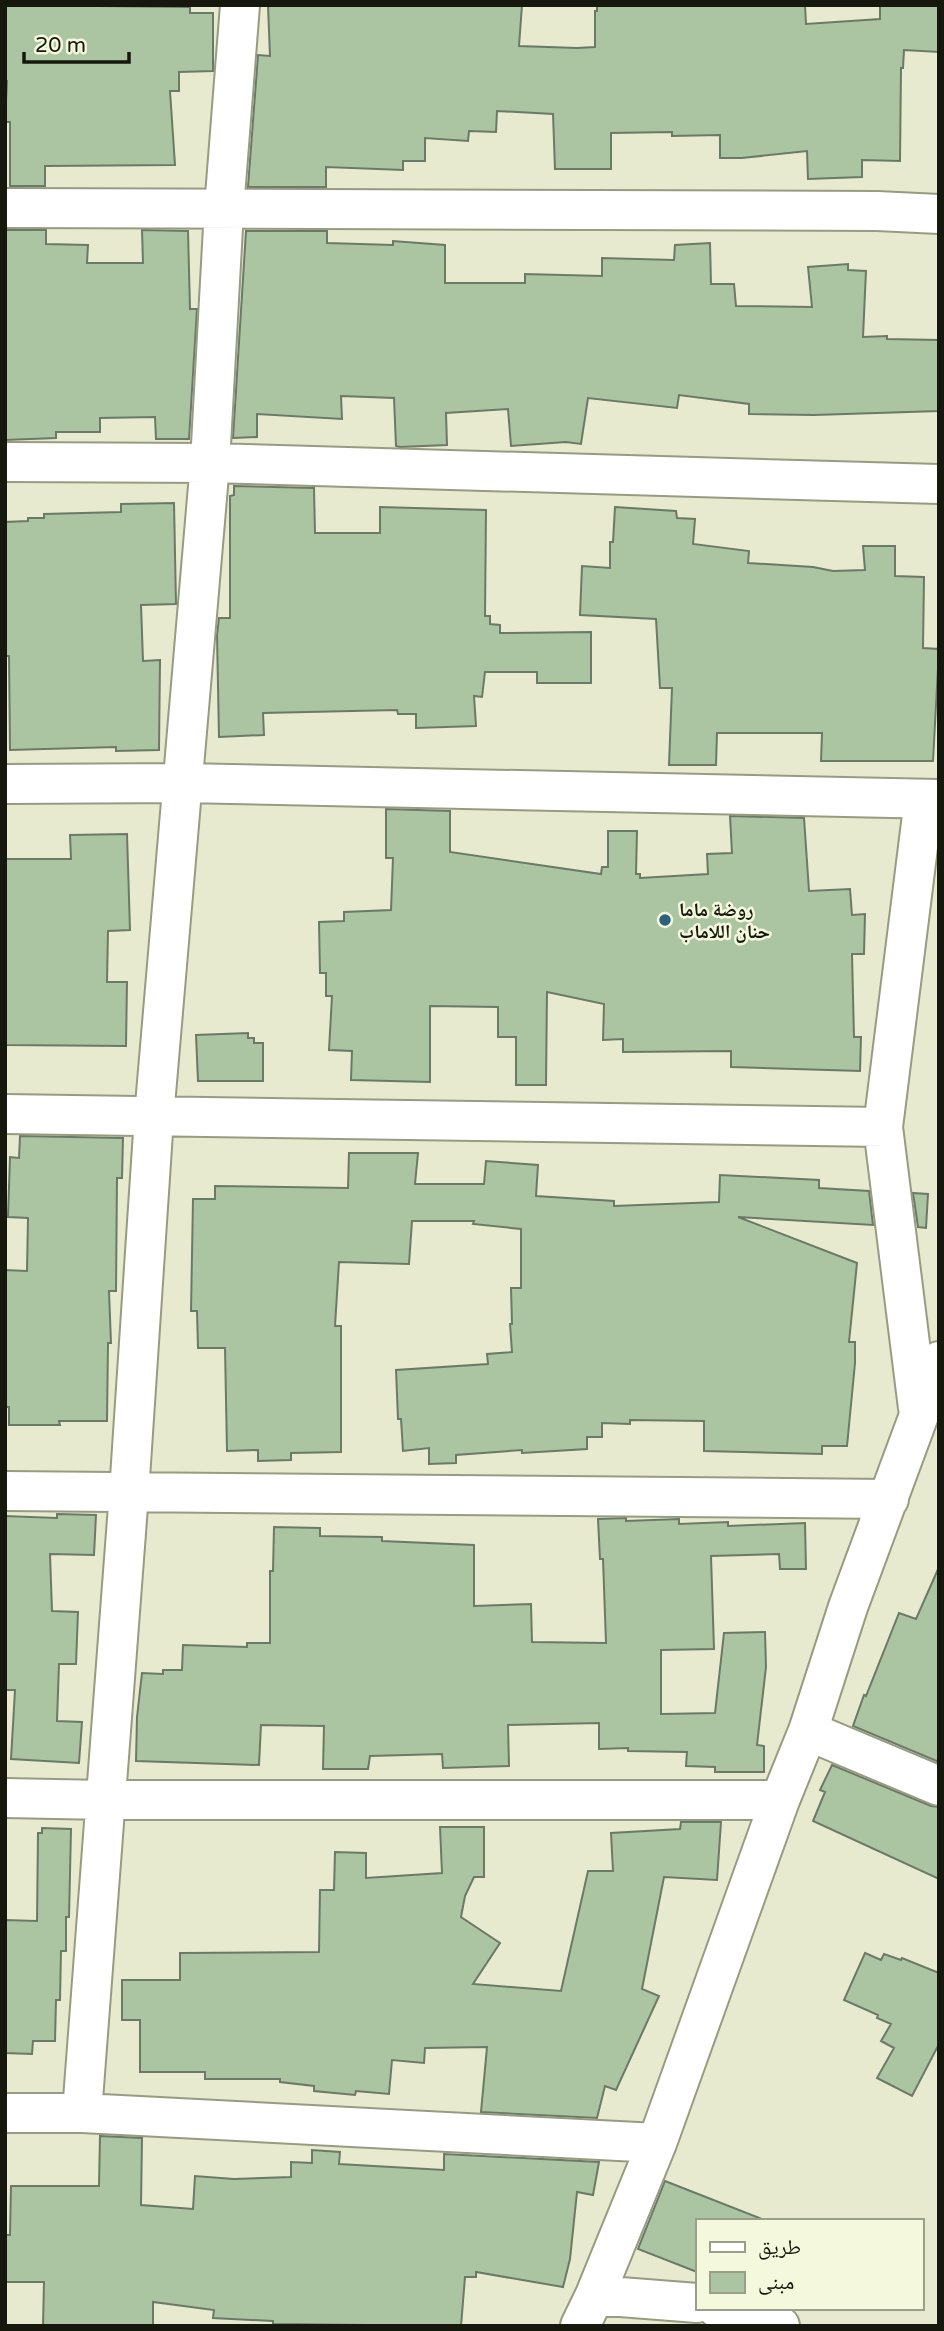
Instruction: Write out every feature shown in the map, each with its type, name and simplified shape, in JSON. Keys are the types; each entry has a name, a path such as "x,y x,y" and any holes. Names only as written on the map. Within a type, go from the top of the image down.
{"street":[{"path":"82,2113 129,1493 154,1117 210,463 224,209 240,5"},
{"path":"5,208 877,211 939,214"},
{"path":"5,462 210,463 939,484"},
{"path":"5,784 183,783 931,799 883,1128 919,1416"},
{"path":"5,1114 883,1128"},
{"path":"696,2303 588,2310 657,2143 780,1800 808,1731 848,1607 939,1361"},
{"path":"5,1491 889,1499"},
{"path":"808,1731 939,1786"},
{"path":"5,1798 780,1800"},
{"path":"5,2113 82,2113 657,2143"},
{"path":"724,2310 780,2326"}],"building":[{"path":"5,5 190,7 190,13 213,13 213,71 179,72 179,91 170,91 175,165 45,166 45,186 10,186 10,122 5,122"},
{"path":"268,5 522,5 519,46 577,48 595,47 597,5 805,5 806,24 880,19 880,5 939,5 939,52 904,50 901,68 900,161 862,160 862,177 808,179 807,151 720,158 720,135 672,136 672,132 611,133 611,169 555,169 553,114 497,111 496,132 469,131 468,141 425,138 425,161 403,161 403,170 326,167 326,187 248,187 258,55 270,56"},
{"path":"5,230 46,230 46,244 88,245 87,263 143,263 142,230 188,231 190,309 197,309 189,439 156,439 155,417 100,418 100,432 56,432 56,438 5,440"},
{"path":"246,231 327,231 327,243 393,245 393,241 445,245 445,283 525,283 525,274 602,276 602,258 674,260 675,245 710,243 711,284 734,284 736,306 812,307 808,267 848,264 848,270 866,271 863,337 939,340 939,411 749,414 749,404 679,395 677,408 588,398 581,444 566,442 511,446 508,409 446,413 447,445 400,447 396,446 394,398 341,396 342,419 257,414 257,437 233,438"},
{"path":"234,486 314,488 315,533 380,533 380,507 486,510 485,616 490,616 490,624 500,625 500,633 591,632 591,683 537,683 537,672 485,672 482,697 474,696 476,726 416,728 416,714 398,714 397,710 263,713 264,735 219,737 217,635 219,618 230,618 230,496 234,495"},
{"path":"174,503 176,604 141,605 143,661 160,660 159,750 116,751 116,747 10,750 9,656 5,656 5,522 44,518 44,514 121,512 121,504"},
{"path":"615,507 676,511 677,518 695,519 693,544 749,551 748,563 813,567 833,571 865,570 863,546 895,546 895,576 924,577 923,648 939,649 933,761 821,761 822,733 717,733 716,765 669,765 672,688 660,688 656,619 580,615 582,566 610,568 610,542 613,542"},
{"path":"386,809 450,811 450,852 601,874 602,867 608,867 608,831 637,831 636,874 640,874 640,878 708,874 707,854 732,853 730,816 804,818 809,891 850,889 852,915 865,914 864,954 852,954 854,1037 861,1037 860,1071 731,1067 731,1051 623,1052 623,1039 603,1040 604,1004 547,992 546,1085 516,1085 516,1037 498,1037 498,1007 430,1006 430,1082 351,1080 352,1051 329,1050 332,996 326,996 326,973 320,973 319,922 344,921 344,912 391,910 393,858 386,858"},
{"path":"127,834 130,930 108,931 107,982 127,982 126,1046 5,1045 5,859 71,859 70,835"},
{"path":"248,1033 248,1038 254,1038 254,1043 263,1043 263,1081 198,1081 196,1035"},
{"path":"20,1136 123,1138 122,1178 117,1178 116,1291 109,1291 111,1343 108,1343 107,1421 9,1425 9,1407 5,1407 5,1270 27,1271 28,1218 8,1217 10,1157 19,1158"},
{"path":"349,1153 418,1153 415,1184 484,1184 486,1161 538,1165 536,1196 614,1201 614,1206 719,1202 720,1175 819,1180 819,1188 869,1191 873,1225 738,1217 857,1263 849,1342 855,1342 855,1363 847,1446 822,1446 822,1454 704,1451 704,1421 630,1420 630,1424 602,1423 602,1437 587,1437 587,1449 456,1455 456,1463 429,1464 429,1448 403,1451 401,1419 398,1419 396,1370 488,1364 487,1354 512,1352 511,1288 521,1288 521,1229 473,1224 474,1221 412,1221 409,1264 339,1262 335,1326 341,1326 341,1452 291,1453 291,1460 258,1461 258,1450 227,1451 225,1348 198,1348 197,1311 191,1311 193,1199 215,1199 215,1186 348,1188"},
{"path":"913,1193 928,1194 926,1228 918,1227"},
{"path":"57,1514 96,1515 94,1555 50,1554 52,1611 78,1612 76,1664 59,1664 57,1721 82,1722 79,1763 11,1759 15,1690 5,1690 5,1516 57,1518"},
{"path":"626,1518 626,1521 679,1519 679,1524 728,1522 728,1526 805,1523 806,1569 780,1569 779,1554 711,1556 714,1649 661,1650 661,1714 715,1713 724,1633 765,1632 766,1667 757,1745 764,1746 764,1772 715,1772 715,1767 686,1766 687,1752 599,1749 599,1723 508,1725 509,1766 443,1768 442,1754 370,1756 368,1769 323,1769 324,1726 261,1725 259,1765 136,1761 142,1673 163,1674 163,1670 182,1670 183,1645 247,1647 247,1643 270,1643 270,1571 273,1571 274,1527 320,1528 320,1536 382,1537 382,1541 474,1545 474,1606 531,1604 532,1642 606,1643 603,1559 600,1559 598,1519"},
{"path":"939,1567 939,1762 853,1726 899,1613 916,1619"},
{"path":"832,1765 939,1807 939,1879 813,1821 825,1792 820,1790"},
{"path":"681,1822 721,1822 717,1880 664,1877 642,1989 659,1996 616,2090 605,2086 597,2118 481,2112 487,2047 425,2048 424,2063 392,2060 389,2094 356,2091 355,2095 314,2091 314,2086 280,2082 280,2079 205,2079 205,2072 140,2072 140,2020 122,2020 122,1980 180,1980 180,1953 319,1952 320,1890 334,1890 335,1852 366,1853 366,1878 442,1873 440,1827 484,1827 484,1877 474,1877 465,1896 461,1917 500,1943 473,1984 561,1991 588,1871 613,1871 611,1833 680,1829"},
{"path":"42,1828 71,1829 69,1917 66,1917 66,1951 61,1951 60,2000 56,2000 55,2041 33,2041 32,2054 5,2053 5,1920 37,1921 38,1833 42,1833"},
{"path":"865,1953 881,1960 884,1954 901,1960 902,1958 939,1973 939,2044 912,2096 877,2078 894,2048 881,2041 891,2024 877,2018 878,2015 844,2000"},
{"path":"100,2136 142,2138 141,2205 193,2209 195,2176 234,2179 291,2177 291,2162 312,2163 312,2150 340,2152 339,2164 444,2170 444,2154 599,2162 593,2195 577,2192 570,2259 563,2287 476,2272 476,2277 465,2277 461,2326 273,2324 273,2321 213,2318 214,2310 153,2302 153,2326 43,2326 44,2282 5,2282 5,2235 10,2235 11,2186 99,2186"},
{"path":"665,2181 762,2219 696,2219 696,2272 638,2249"}],"place":[{"name":"روضة ماما حنان اللاماب","path":"665,920"}]}
